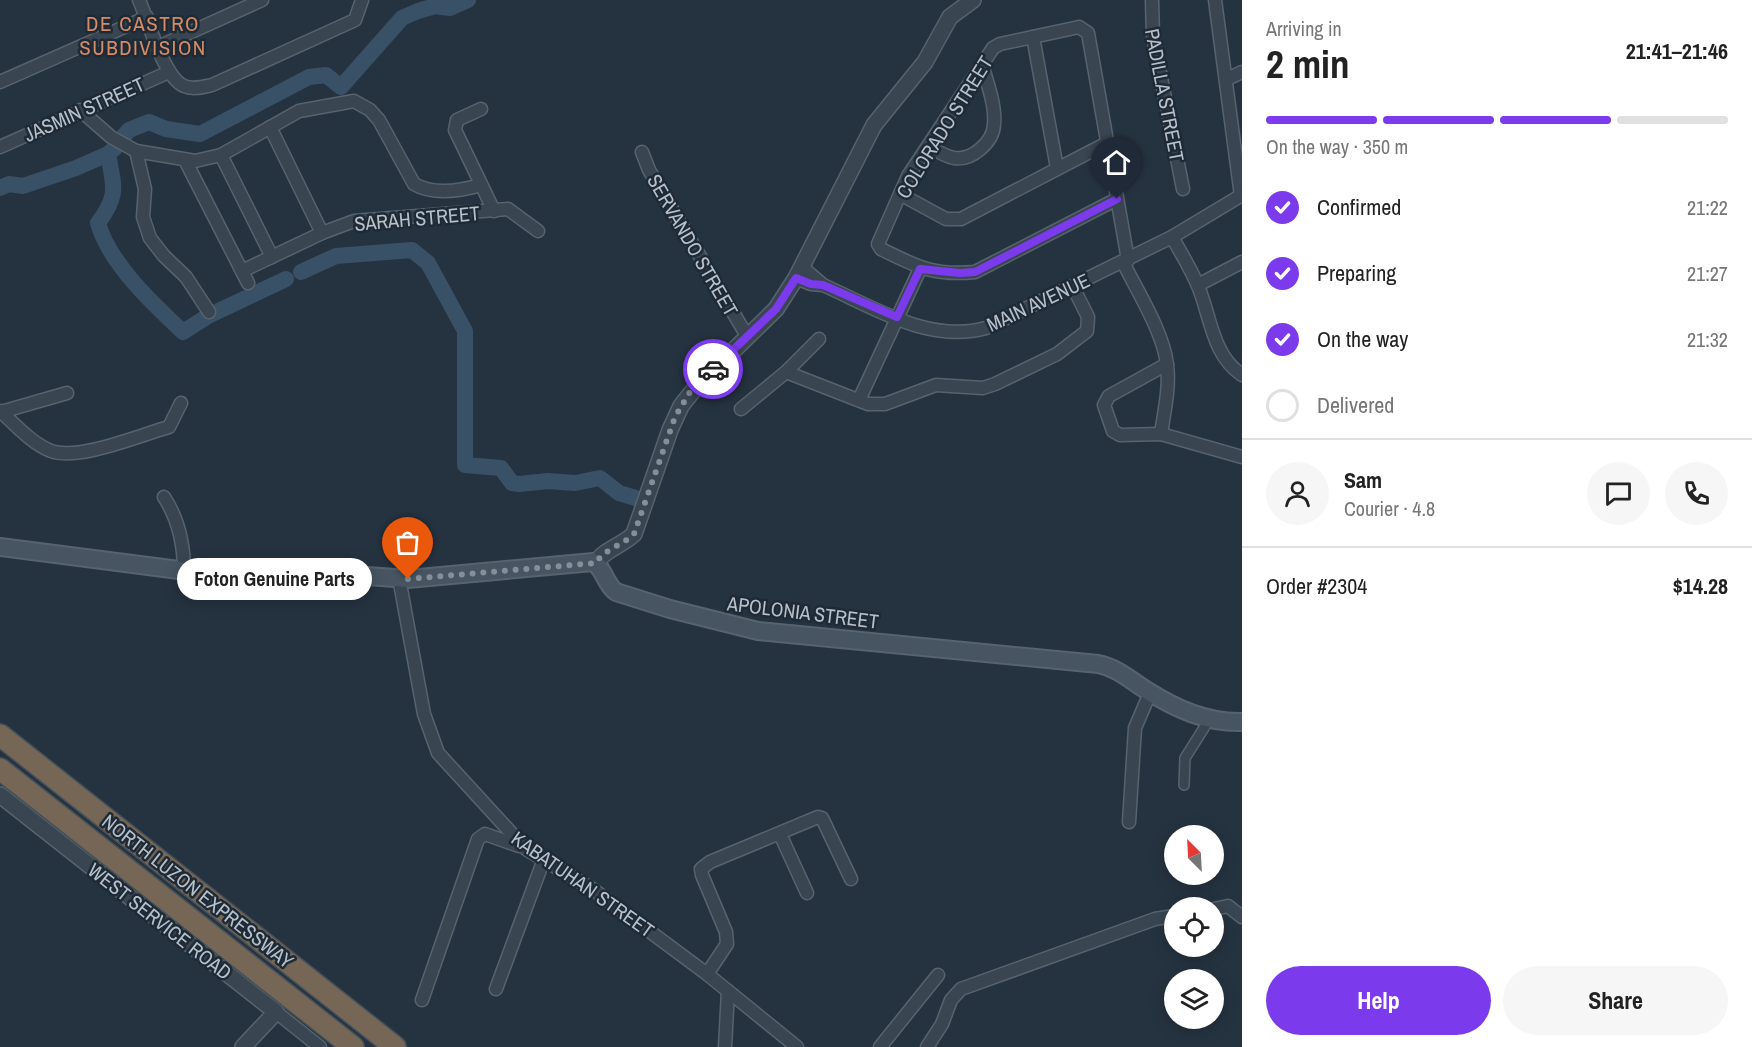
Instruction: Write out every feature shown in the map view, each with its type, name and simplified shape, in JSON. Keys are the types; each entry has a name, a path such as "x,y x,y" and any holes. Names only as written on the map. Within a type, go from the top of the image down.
{"highway":[{"name":"NORTH LUZON EXPRESSWAY","path":"0,735 395,1047"},
{"name":"NORTH LUZON EXPRESSWAY","path":"0,769 353,1047"}],"main road":[{"path":"0,547 241,578 314,572 399,578 596,563"},
{"name":"APOLONIA STREET","path":"596,563 610,587 616,592 731,626 791,636 1098,664 1118,670 1150,693 1209,720 1242,722"}],"street":[{"path":"139,0 169,72 175,80 189,88 212,85 355,20 362,0"},
{"path":"158,47 262,0"},
{"path":"596,563 604,553 625,543 634,534 667,437 681,406 696,387 776,309 799,273 874,125 925,62 950,17 973,0"},
{"name":"PADILLA STREET","path":"1152,0 1153,37 1183,189"},
{"path":"1215,0 1238,134 1242,195"},
{"path":"0,82 147,17"},
{"name":"COLORADO STREET","path":"920,269 881,249 878,244 900,194 993,48 1000,44 1079,27 1087,30 1117,199 1125,261 1159,338 1167,364 1167,387 1161,434"},
{"path":"1032,38 1057,168"},
{"path":"929,146 943,155 957,159 981,148 990,138 994,126 993,110 982,64"},
{"name":"JASMIN STREET","path":"0,147 169,72"},
{"path":"1227,79 1242,72"},
{"path":"80,111 111,137 136,151 184,160 202,160 220,155 299,111 354,100 370,110 379,120 414,184 427,189 451,191 481,185"},
{"name":"SARAH STREET","path":"480,109 457,120 455,124 457,134 494,211"},
{"path":"270,127 322,233"},
{"path":"900,194 946,219 954,220 1107,143"},
{"path":"136,151 145,189 144,217 150,238 164,256 186,277 209,312"},
{"name":"SERVANDO STREET","path":"642,152 649,170 747,336"},
{"path":"220,155 272,257"},
{"name":"SARAH STREET","path":"184,160 245,277 272,257 322,233 354,221 513,211 538,231"},
{"name":"MAIN AVENUE","path":"799,273 897,317 939,331 971,332 986,328 1125,261 1172,237 1242,195"},
{"path":"859,400 920,269 960,273 975,272 1117,199"},
{"path":"1172,237 1198,285 1214,337 1226,362 1242,375"},
{"path":"1198,285 1242,262"},
{"path":"786,372 868,404 885,404 936,386 983,387 1058,354 1082,336 1090,324 1073,287"},
{"path":"741,409 786,372 819,339"},
{"path":"1167,364 1113,393 1104,405 1110,427 1116,433 1161,434 1242,457"},
{"path":"1,411 67,393"},
{"path":"1,411 38,444 52,452 66,454 83,452 169,427 181,403"},
{"path":"164,497 177,521 182,540 184,571"},
{"name":"KABATUHAN STREET","path":"399,578 424,714 433,744 497,820 526,849 594,890 707,974 797,1047"},
{"path":"1129,822 1135,728 1150,693"},
{"path":"1184,785 1185,758 1209,720"},
{"name":"WEST SERVICE ROAD","path":"0,795 320,1047"},
{"path":"707,974 728,944 702,869 710,862 780,834 814,817 822,819 851,879"},
{"path":"422,1000 478,839 485,834 526,849"},
{"path":"780,834 807,893"},
{"path":"496,989 544,859"},
{"path":"1224,907 1228,906 1242,917"},
{"path":"927,1047 942,1024 951,1000 961,989 1164,918"},
{"path":"880,1047 938,975"},
{"path":"728,991 728,1045"},
{"path":"246,1046 276,1012"}],"waterway":[{"path":"122,138 129,130 149,122 166,129 200,134 309,77 326,75 341,87 402,18 435,6 450,8 468,0"},
{"path":"0,188 9,184 23,186 76,168 108,154 115,148"},
{"path":"108,154 113,190 109,205 98,223 104,238 133,282 183,332 208,316 286,279"},
{"path":"301,272 336,256 412,250 428,263 465,331 465,465 501,468 512,483 519,484 548,481 575,483 600,478 619,493 642,500"}],"way so far":[{"path":"408,579 596,563 604,553 625,543 634,534 675,417 690,392 713,369"}],"place":[{"name":"Foton Genuine Parts","path":"408,579"}],"district":[{"name":"DE CASTRO SUBDIVISION","path":"143,35"}],"route":[{"path":"713,369 776,309 796,278 811,284 823,285 897,317 920,269 939,272 975,272 991,266 1117,199"}]}
